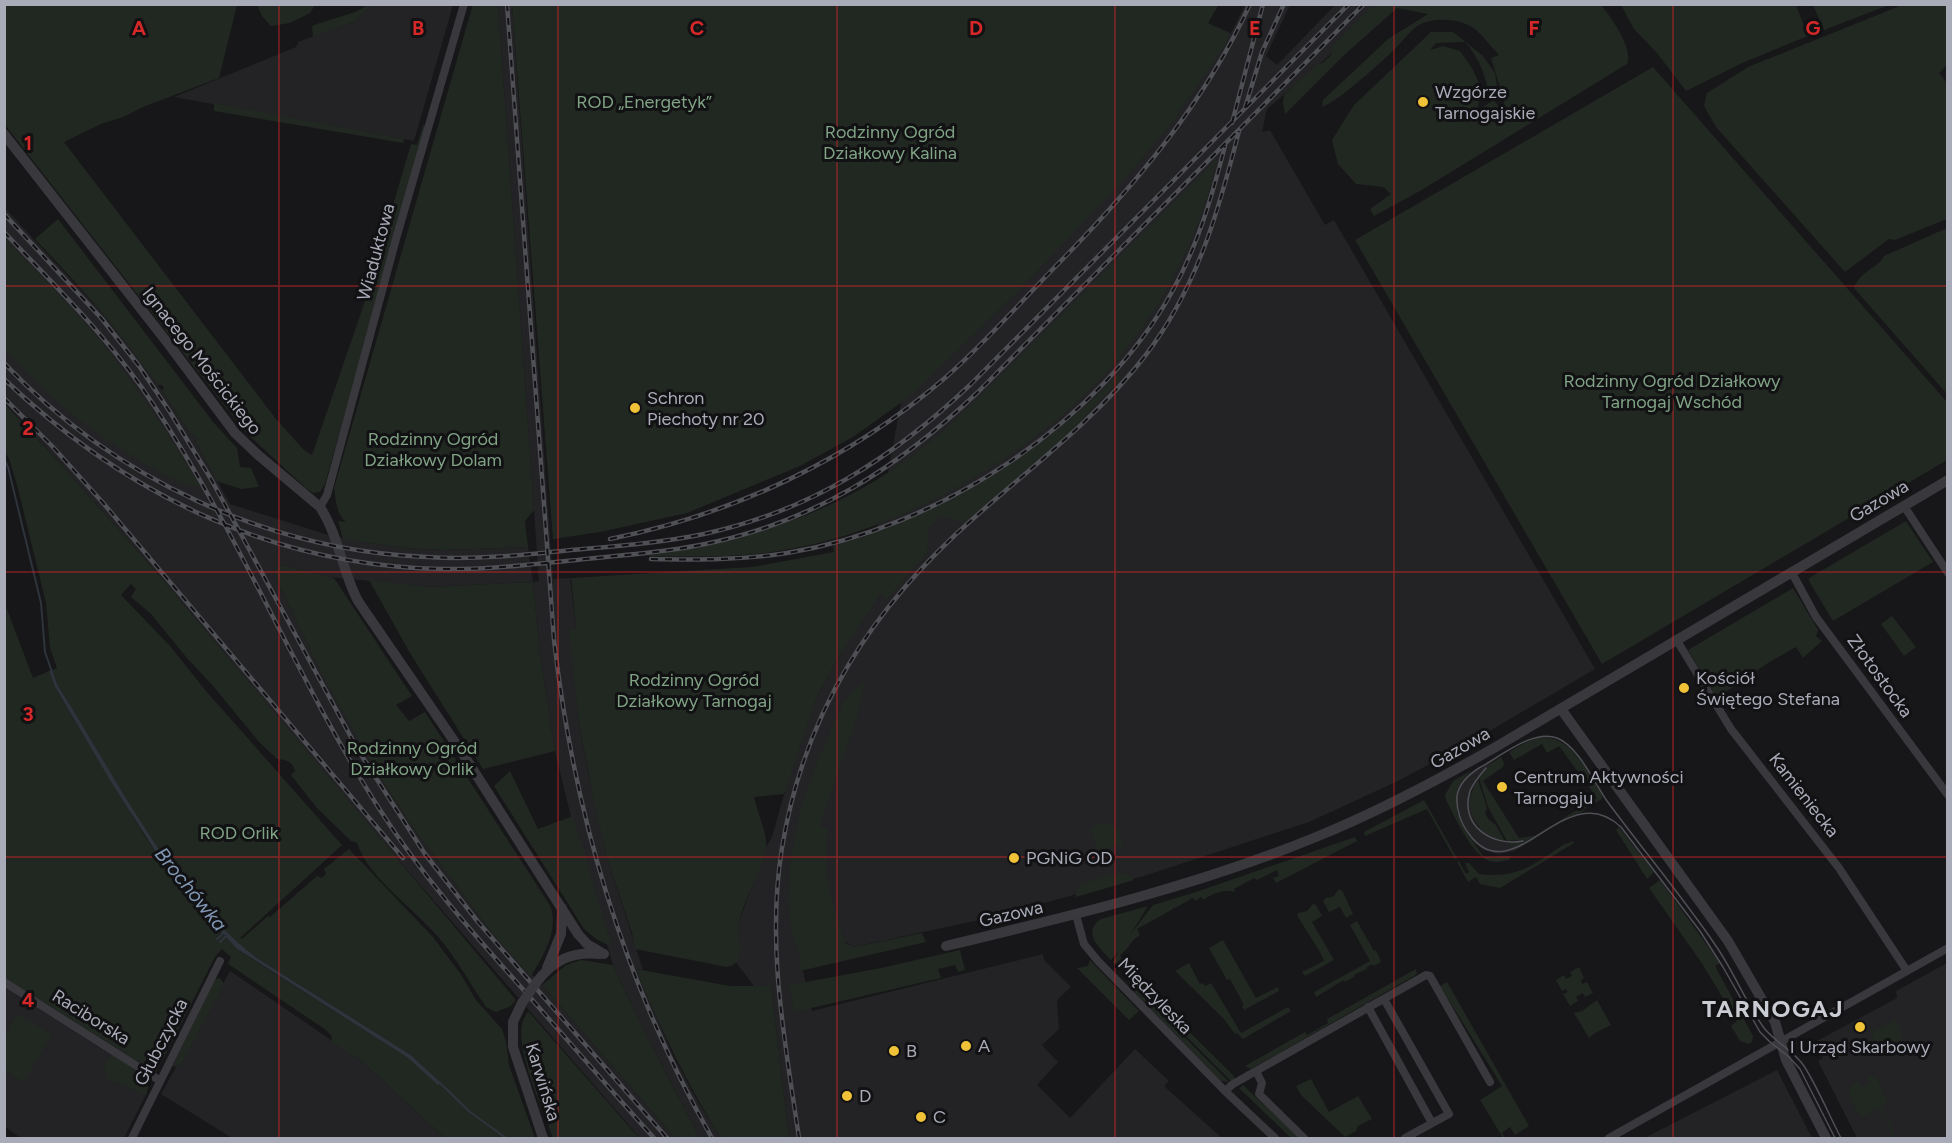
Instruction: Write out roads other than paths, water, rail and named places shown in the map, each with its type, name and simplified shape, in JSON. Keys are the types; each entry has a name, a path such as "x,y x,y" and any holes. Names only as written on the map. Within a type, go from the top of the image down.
{"street":[{"name":"Wiaduktowa","path":"320,507 330,484 396,239 464,4"},
{"name":"Ignacego Mościckiego","path":"4,134 170,346 228,425 256,454 320,507 328,519 346,576 358,601 463,753 583,940 604,954 574,954"},
{"name":"Gazowa","path":"946,946 1076,915 1250,862 1342,826 1431,784 1562,709 1676,639 1947,480"},
{"path":"1904,506 1947,573"},
{"name":"Złotostocka","path":"1792,573 1816,617 1947,795"},
{"name":"Kamieniecka","path":"1676,639 1731,729 1839,868 1907,971"},
{"path":"1562,709 1713,917 1775,1022 1786,1060 1826,1138"},
{"path":"545,971 561,934 562,908"},
{"name":"Międzyleska","path":"1076,915 1084,944 1090,952 1225,1091 1275,1138"},
{"path":"1609,1138 1947,948"},
{"name":"Karwińska","path":"543,1138 513,1047 513,1022 522,1003 545,971 574,954"},
{"name":"Głubczycka","path":"132,1138 220,961"},
{"path":"1225,1091 1231,1085 1425,975 1430,976 1490,1082"},
{"name":"Raciborska","path":"4,982 159,1080"},
{"path":"1384,999 1449,1114 1405,1138"},
{"path":"1368,1007 1432,1123"},
{"path":"1256,1071 1262,1083 1259,1094 1304,1138"}],"waterway":[{"name":"Brochówka","path":"4,459 8,467 41,603 45,652 52,672"},
{"path":"217,939 224,932"},
{"path":"220,942 227,935"},
{"name":"Brochówka","path":"439,1082 470,1112 506,1138"}],"tram line":[{"path":"1835,1138 1800,1069 1760,1032 1700,931 1621,827 1600,815 1580,814 1560,822 1522,845 1504,851 1486,849 1469,834 1458,811 1457,796 1462,783 1479,768 1516,746 1537,737 1547,736 1565,742 1579,756 1607,801 1716,946 1764,1028 1804,1066 1841,1138"},
{"path":"1486,768 1470,791 1469,814 1474,824 1490,837 1501,841 1523,841"}],"railway":[{"path":"507,4 554,640 563,705 590,834 629,959 653,1020 712,1138"},
{"path":"610,539 701,515 788,480 870,434 945,378 1001,324 1138,177 1164,145 1211,77 1250,4"},
{"path":"1232,123 1263,4"},
{"path":"1245,108 1262,52 1284,4"},
{"path":"4,363 47,404 94,441 144,473 197,501 252,523 310,540 368,552 445,558 481,557 654,542 704,534 743,524 814,496 848,478 880,458 941,411 971,384 1349,4"},
{"path":"4,379 51,420 100,457 152,489 206,516 262,538 320,554 380,565 477,569 657,552 745,534 783,522 853,488 886,467 948,419 978,392 1364,4"},
{"path":"799,1138 779,993 776,921 778,884 782,848 792,798 807,751 826,707 849,665 875,625 905,587 938,551 1086,420 1145,356 1179,304 1204,249 1239,131"},
{"path":"651,559 753,557 787,553 843,540 900,521 955,495 1008,463 1058,426 1103,384 1142,339 1173,290 1190,256 1225,146"},
{"path":"4,214 102,319 139,366 170,412 211,479 358,750 425,854 478,922 667,1138"},
{"path":"4,232 103,338 155,407 186,456 242,556 350,761 412,857 483,944 654,1138"},
{"path":"4,398 52,446 104,504 403,858"}],"place":[{"name":"Wzgórze Tarnogajskie","path":"1423,102"},
{"name":"Schron Piechoty nr 20","path":"635,408"},
{"name":"Kościół Świętego Stefana","path":"1684,688"},
{"name":"Centrum Aktywności Tarnogaju","path":"1502,787"},
{"name":"PGNiG OD","path":"1014,858"},
{"name":"I Urząd Skarbowy","path":"1860,1027"},
{"name":"A","path":"966,1046"},
{"name":"B","path":"894,1051"},
{"name":"D","path":"847,1096"},
{"name":"C","path":"921,1117"}],"district":[{"name":"TARNOGAJ","path":"1773,1008"}],"park label":[{"name":"ROD „Energetyk”","path":"644,102"},
{"name":"Rodzinny Ogród Działkowy Kalina","path":"890,142"},
{"name":"Rodzinny Ogród Działkowy Tarnogaj Wschód","path":"1672,391"},
{"name":"Rodzinny Ogród Działkowy Dolam","path":"433,449"},
{"name":"Rodzinny Ogród Działkowy Tarnogaj","path":"694,690"},
{"name":"Rodzinny Ogród Działkowy Orlik","path":"412,758"},
{"name":"ROD Orlik","path":"239,833"}]}
